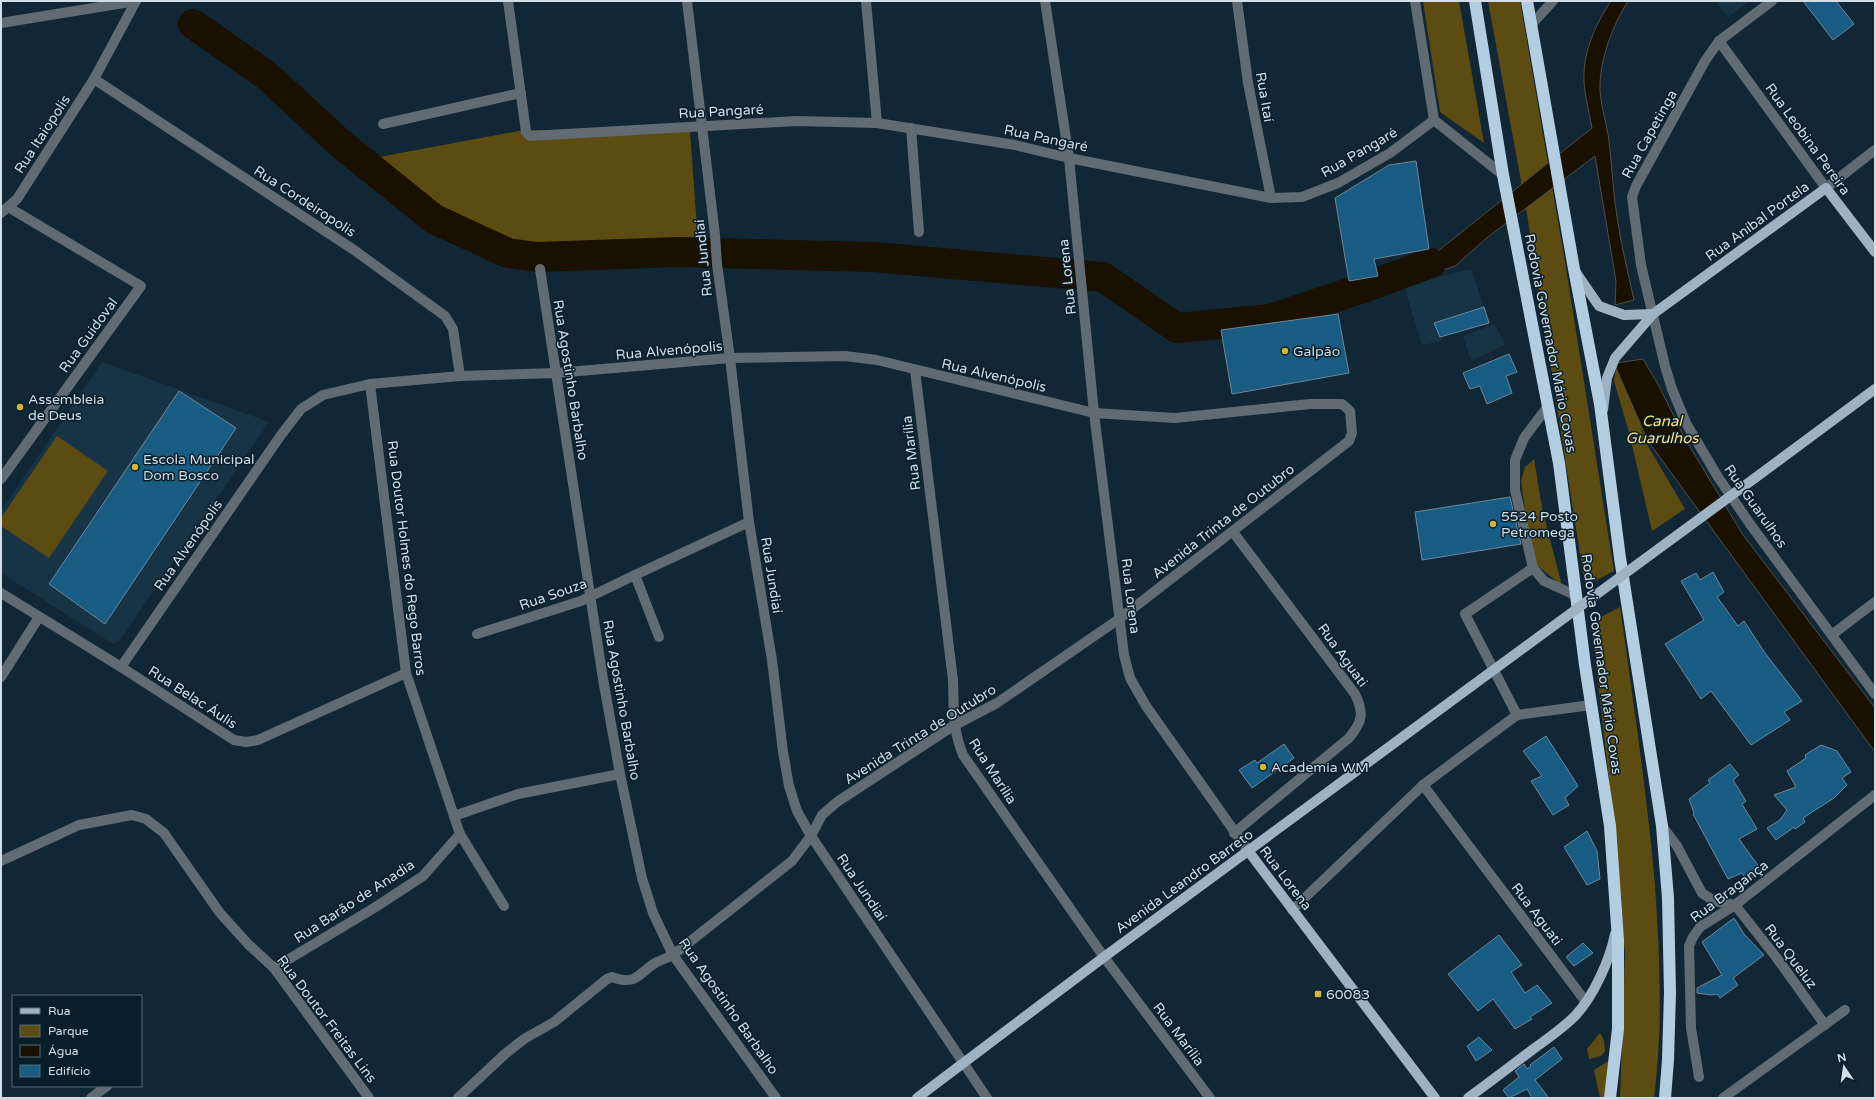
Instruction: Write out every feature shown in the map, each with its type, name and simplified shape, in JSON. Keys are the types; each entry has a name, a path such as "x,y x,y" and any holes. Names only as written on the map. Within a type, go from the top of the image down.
{"highway":[{"name":"Rodovia Governador Mário Covas","path":"1475,1 1503,174 1559,463 1591,705 1610,826 1618,918 1618,1029 1610,1098"},
{"path":"1527,1 1574,269 1600,404 1620,558 1662,826 1668,898 1670,993 1665,1098"}],"main road":[{"name":"Rua Leobina Pereira","path":"1826,188 1875,252"},
{"name":"Rua Aníbal Portela","path":"1602,420 1607,378 1615,358 1653,314 1826,188"},
{"path":"1574,269 1599,306 1632,314 1653,314"},
{"name":"Avenida Leandro Barreto","path":"917,1098 1104,957 1249,852 1875,389"},
{"name":"Rua Lorena","path":"1249,852 1434,1098"},
{"path":"1468,1098 1559,1030 1586,1002 1602,973 1612,947 1618,918"}],"street":[{"path":"1,23 136,1"},
{"name":"Rua Itaiopolis","path":"136,1 94,79 17,199 4,210 141,286"},
{"path":"383,124 521,93 508,1"},
{"name":"Rua Jundiaí","path":"687,1 703,126 717,264 730,358 749,522 772,660 789,786 797,811 811,836 987,1098"},
{"path":"866,1 877,123"},
{"name":"Rua Lorena","path":"1045,1 1068,158 1094,413 1124,655 1130,678 1146,706 1234,833 1249,852"},
{"name":"Rua Itaí","path":"1237,1 1248,83 1271,198"},
{"path":"1415,1 1434,120 1503,174"},
{"path":"1532,24 1553,1"},
{"name":"Rua Capetinga","path":"1653,314 1641,265 1632,196 1636,186 1705,61 1719,42 1772,1"},
{"name":"Rua Leobina Pereira","path":"1719,42 1826,188"},
{"name":"Rua Cordeiropolis","path":"94,79 354,250 445,316 453,329 460,376"},
{"name":"Rua Pangaré","path":"521,93 526,132 530,136 796,121 877,123 1015,145 1068,158 1271,198 1302,197 1338,183 1390,153 1434,120"},
{"path":"911,128 919,232"},
{"name":"Rua Aníbal Portela","path":"1826,188 1875,150"},
{"name":"Rua Agostinho Barbalho","path":"540,269 590,597 620,774 642,878 653,913 673,955 776,1098"},
{"name":"Rua Guidoval","path":"1,479 141,286"},
{"name":"Rua Guarulhos","path":"1653,314 1672,389 1686,423 1718,477 1750,524 1875,694"},
{"name":"Rua Alvenópolis","path":"121,667 280,435 301,409 323,395 370,384 460,376 556,373 730,358 845,356 877,360 1094,413 1175,418 1310,404 1342,404 1350,411"},
{"name":"Rua Marília","path":"915,370 953,680 954,726 963,755 1104,957 1210,1098"},
{"name":"Rua Doutor Holmes do Rego Barros","path":"370,384 406,673 460,834 504,906"},
{"path":"1548,406 1524,438 1515,460 1515,490 1533,568 1544,581 1577,596"},
{"name":"Avenida Trinta de Outubro","path":"458,1098 505,1054 524,1039 554,1022 607,979 612,977 622,981 634,980 655,964 673,955 792,862 811,836 822,815 836,802 954,726 997,703 1119,619 1233,532 1349,441 1352,434 1350,411"},
{"name":"Rua Souza","path":"477,634 590,597 749,522"},
{"name":"Rua Aguati","path":"1233,532 1355,694 1360,704 1361,716 1358,727 1349,738 1234,833"},
{"path":"1517,715 1465,614 1533,568"},
{"path":"635,575 659,637"},
{"path":"1,592 39,617 1,677"},
{"path":"1832,634 1875,602"},
{"name":"Rua Belac Áulis","path":"39,617 121,667 234,740 246,742 258,740 406,673"},
{"path":"1292,910 1423,785 1517,715 1591,705"},
{"path":"454,816 518,794 620,774"},
{"name":"Rua Aguati","path":"1423,785 1586,1002"},
{"name":"Rua Bragança","path":"1699,1077 1691,1028 1689,946 1693,937 1700,927 1734,905 1875,795"},
{"name":"Rua Doutor Freitas Lins","path":"1,861 79,825 132,815 146,819 164,833 220,914 248,944 274,968 369,1098"},
{"path":"1662,826 1677,846 1702,893 1714,901 1734,905"},
{"name":"Rua Barão de Anadia","path":"274,968 374,908 423,876 460,834"},
{"name":"Rua Queluz","path":"1734,905 1776,958 1825,1025"},
{"path":"1724,1098 1845,1010"},
{"path":"90,1098 106,1087"}],"shaded area":[{"path":"1716,1 1749,1 1728,17"},
{"path":"1471,269 1484,307 1434,323 1442,341 1422,345 1404,286"},
{"path":"1495,324 1505,345 1471,361 1463,336"},
{"name":"Escola Municipal Dom Bosco","path":"102,362 269,422 120,640 113,644 1,573 1,511"}],"green space":[{"path":"1423,1 1459,1 1484,143 1440,112"},
{"path":"1488,1 1520,1 1565,262 1614,571 1585,586 1527,214"},
{"path":"524,130 690,131 698,242 537,257 443,208 379,157"},
{"path":"1616,368 1639,420 1645,441 1685,509 1652,531 1629,432 1614,381"},
{"path":"57,436 108,471 49,558 1,526 1,518"},
{"path":"1534,459 1542,508 1562,586 1537,565 1529,539 1521,481 1525,467"},
{"path":"1620,607 1644,781 1655,886 1660,1019 1654,1098 1620,1098 1625,954 1614,822 1591,622"},
{"path":"1600,1033 1604,1040 1605,1051 1601,1056 1589,1059 1587,1049"},
{"path":"1610,1060 1606,1098 1600,1098 1594,1070"}],"water":[{"path":"1611,1 1628,1 1617,20 1605,52 1601,73 1600,91 1609,141 1614,198 1634,300 1615,305 1616,281 1595,156 1489,236 1455,266 1393,287 1392,271 1433,255 1592,128 1584,86 1585,63 1589,44 1601,17"},
{"name":"Canal Guarulhos","path":"1643,359 1660,388 1684,437 1743,535 1875,708 1875,752 1648,441 1616,368 1616,363"}],"building":[{"path":"1803,1 1836,1 1854,24 1833,40"},
{"path":"1416,161 1429,249 1374,259 1378,276 1349,281 1335,198 1389,165"},
{"path":"1484,307 1489,323 1440,337 1434,323"},
{"name":"Galpão","path":"1338,314 1349,373 1232,394 1221,330"},
{"path":"1509,354 1517,372 1506,376 1512,393 1487,404 1480,386 1470,389 1463,373"},
{"path":"179,391 236,428 105,624 49,584"},
{"path":"1510,497 1521,544 1422,560 1415,512"},
{"path":"1713,572 1724,592 1717,597 1738,626 1744,621 1765,653 1802,701 1784,712 1790,720 1751,745 1711,691 1701,699 1665,644 1704,620 1681,581 1696,573 1700,580"},
{"path":"1546,736 1578,786 1565,798 1569,805 1553,815 1531,781 1542,776 1523,751"},
{"name":"Academia WM","path":"1284,744 1294,758 1252,788 1239,770 1255,760 1257,763"},
{"path":"1821,745 1837,751 1851,772 1842,778 1847,785 1834,798 1803,818 1805,822 1795,829 1794,827 1776,840 1767,828 1780,820 1787,810 1774,795 1796,787 1787,771 1806,758 1805,755"},
{"path":"1730,764 1739,775 1733,780 1746,801 1742,804 1757,829 1739,839 1762,871 1747,882 1742,873 1728,879 1693,814 1694,813 1689,799 1710,783 1708,780"},
{"path":"1587,831 1597,851 1600,879 1587,885 1564,847"},
{"path":"1734,918 1744,934 1764,955 1733,978 1738,985 1720,998 1717,994 1711,995 1697,993 1697,988 1722,975 1702,942"},
{"path":"1499,935 1522,965 1511,972 1525,993 1537,985 1552,1003 1530,1017 1532,1019 1515,1029 1493,999 1478,1011 1448,974"},
{"path":"1583,943 1593,953 1574,966 1566,957"},
{"path":"1479,1037 1492,1050 1476,1061 1467,1046"},
{"path":"1554,1047 1562,1059 1535,1080 1549,1098 1532,1098 1527,1089 1509,1098 1503,1090 1519,1077 1515,1071 1524,1064 1527,1069 1531,1066 1530,1065"}],"waterway":[{"path":"193,24 266,75 341,144 434,219 508,253 537,257 679,252 873,257 1103,277 1177,328 1270,319 1366,287 1431,263"}],"place":[{"name":"Galpão","path":"1285,351"},
{"name":"Assembleia de Deus","path":"20,407"},
{"name":"Escola Municipal Dom Bosco","path":"135,467"},
{"name":"5524 Posto Petromega","path":"1493,524"},
{"name":"Academia WM","path":"1263,767"},
{"name":"60083","path":"1318,994"}]}
